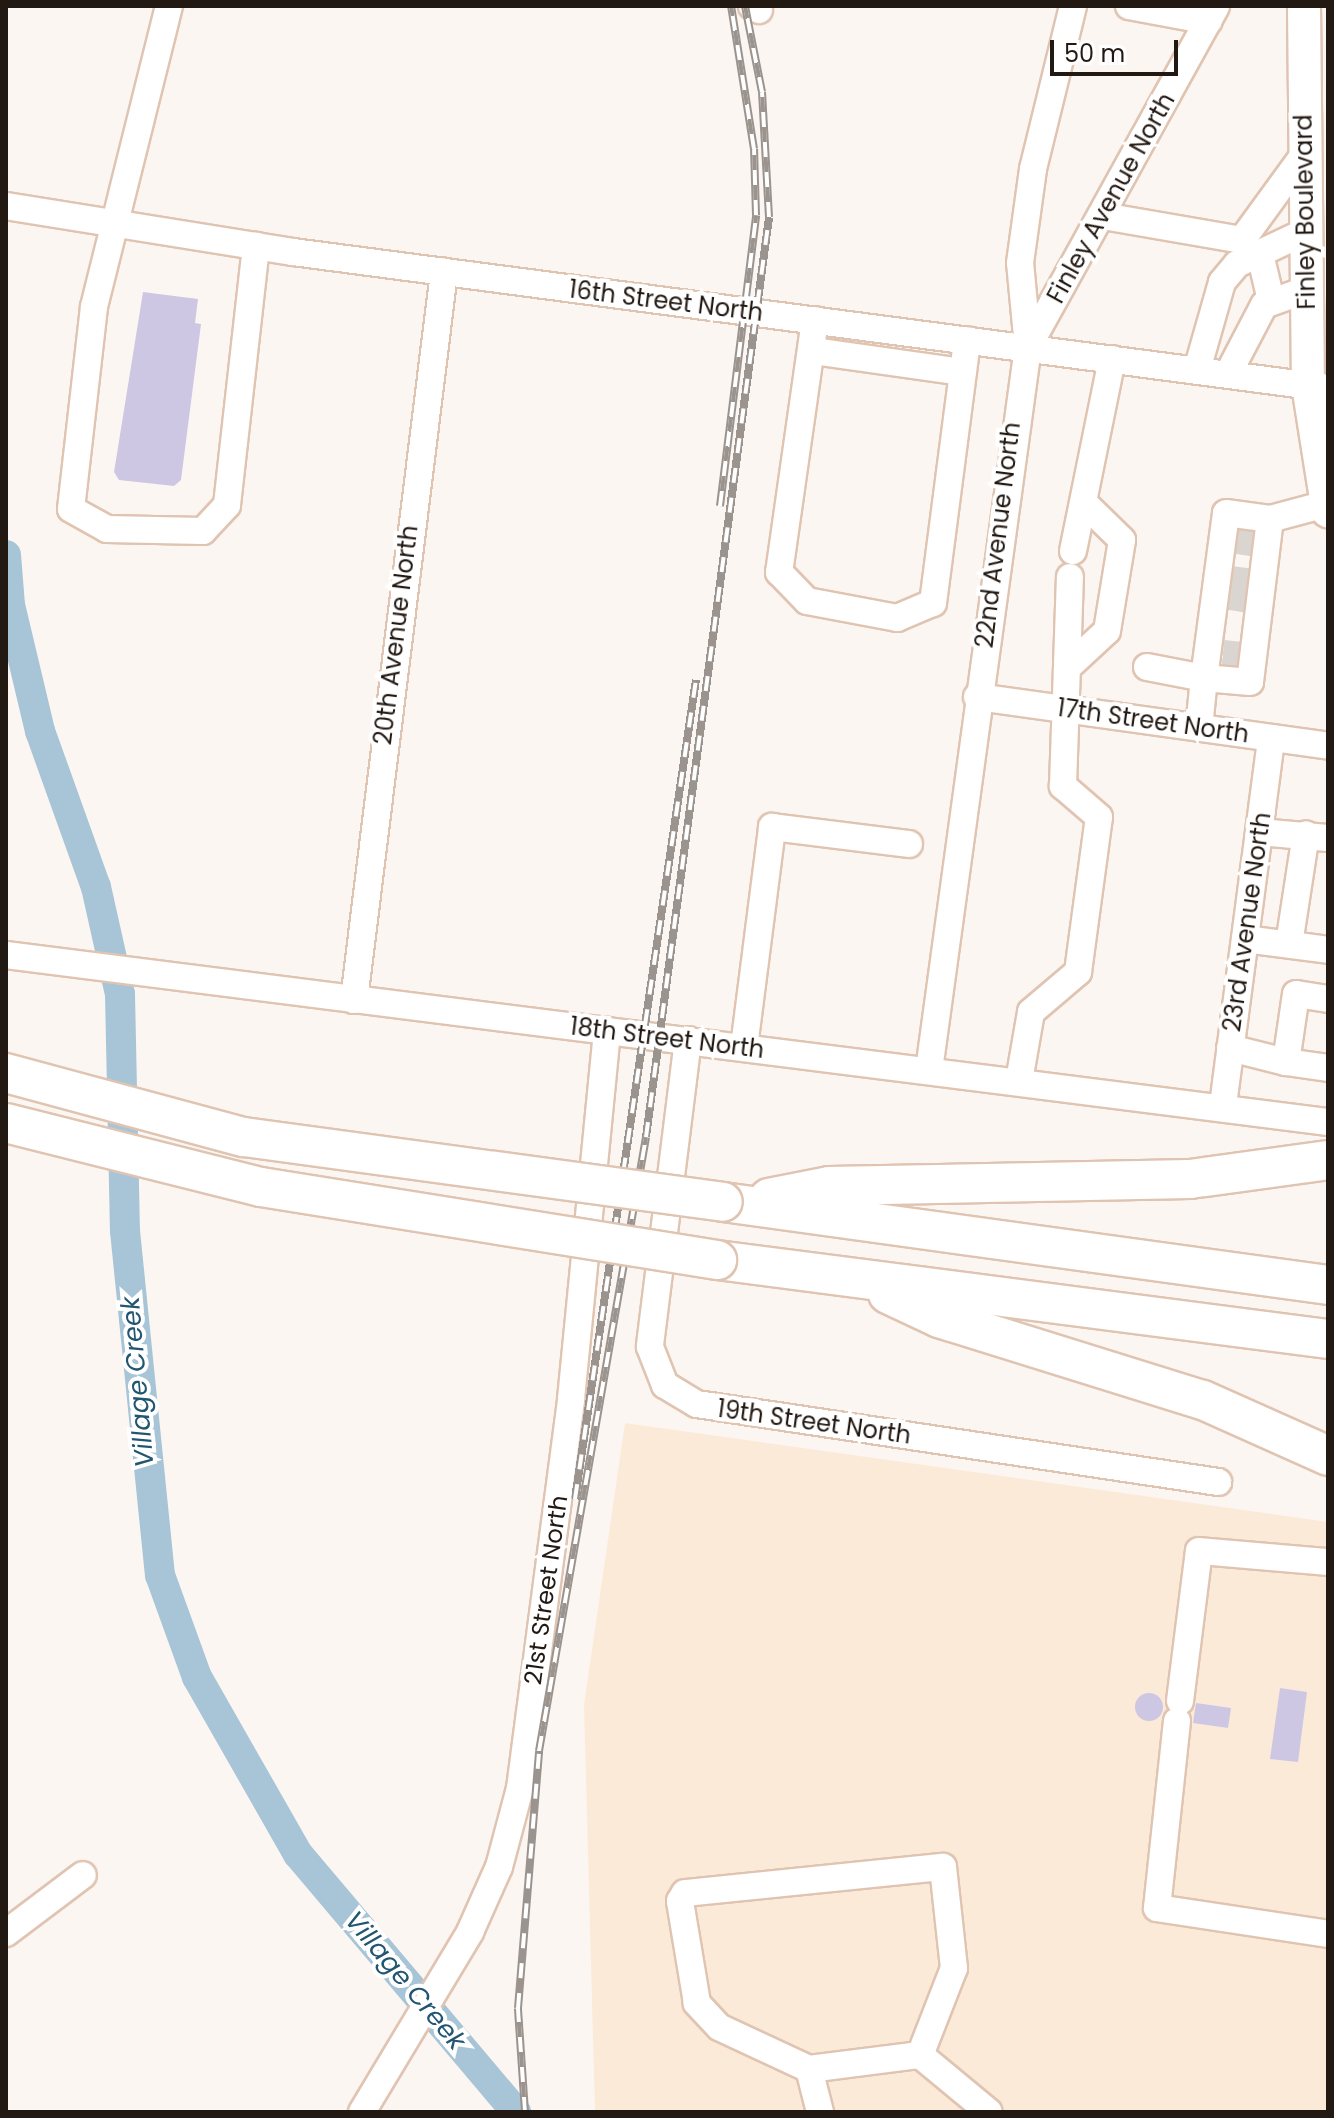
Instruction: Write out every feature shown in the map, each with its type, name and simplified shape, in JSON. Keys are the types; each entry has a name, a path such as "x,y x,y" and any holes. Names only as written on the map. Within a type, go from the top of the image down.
{"highway":[{"path":"6,1073 244,1137 1328,1285"},
{"path":"6,1123 261,1187 717,1260 1328,1339"},
{"path":"731,1203 829,1186 1190,1179 1328,1160"},
{"path":"853,1278 939,1318 1203,1400 1328,1456"}],"main road":[{"name":"Finley Boulevard","path":"1304,6 1306,290 1318,386 1327,508"}],"street":[{"path":"169,6 110,223 71,509 107,529 203,531 227,505 256,246"},
{"name":"22nd Avenue North","path":"929,1070 977,697 1028,347 1020,263 1033,169 1073,6"},
{"path":"1129,6 1212,13"},
{"name":"Finley Avenue North","path":"1028,347 1103,216 1212,13"},
{"path":"1103,216 1242,240 1303,156"},
{"name":"16th Street North","path":"6,206 444,272 1318,386"},
{"path":"1197,370 1222,282 1260,254 1305,232"},
{"path":"1260,254 1271,300"},
{"name":"20th Avenue North","path":"354,1000 444,272"},
{"path":"1228,374 1243,338 1271,300 1306,290"},
{"path":"815,320 813,351 800,396 779,572 807,601 897,618 933,603 967,340"},
{"path":"1207,333 1243,338"},
{"path":"813,351 963,372"},
{"path":"1019,1081 1031,1012 1078,972 1099,817 1063,786 1071,710 1067,668 1071,564 1112,359"},
{"path":"1067,668 1107,631 1122,540 1083,502"},
{"path":"1147,667 1204,678 1250,682 1226,513 1270,519 1327,508"},
{"path":"1199,728 1204,678 1270,519"},
{"name":"17th Street North","path":"977,697 1328,746"},
{"name":"23rd Avenue North","path":"1223,1105 1271,738"},
{"path":"744,1047 772,827 909,844"},
{"path":"1259,832 1317,836 1289,944"},
{"path":"1245,939 1328,950"},
{"name":"18th Street North","path":"6,955 1223,1105 1328,1122"},
{"path":"1286,1062 1296,994 1328,999"},
{"name":"21st Street North","path":"362,2112 407,2043 499,1867 520,1788 571,1399 607,1031"},
{"name":"19th Street North","path":"688,1040 650,1347 665,1385 697,1404 1218,1482"},
{"path":"1230,1048 1286,1062 1328,1068"},
{"path":"1328,1562 1199,1551 1157,1908 1328,1934"},
{"path":"920,2055 954,1968 943,1867 685,1893 680,1901 697,2003 719,2027 809,2069 920,2055 989,2112"},
{"path":"6,1933 83,1875"},
{"path":"809,2069 820,2112"}],"shaded area":[{"path":"625,1423 1328,1522 1328,2112 595,2112 584,1705"}],"building":[{"path":"143,292 198,299 195,323 201,324 181,480 174,486 119,480 114,472"},
{"path":"1280,1688 1307,1692 1298,1762 1270,1759"},
{"path":"1149,1693 1159,1697 1163,1707 1159,1717 1149,1721 1139,1717 1135,1707 1139,1697"},
{"path":"1196,1703 1231,1708 1228,1728 1193,1723"}],"waterway":[{"name":"Village Creek","path":"6,555 10,605 40,731 96,887 120,994 125,1231 160,1575 197,1677 298,1854 516,2112"}],"tunnel":[{"path":"1236,541 1257,544"},
{"path":"1232,579 1253,582"},
{"path":"1230,597 1250,600"},
{"path":"1223,653 1243,655"}],"railway":[{"path":"720,506 756,215 754,149 731,6"},
{"path":"525,2112 518,2008 539,1751 646,1137 769,217 762,92 745,6"},
{"path":"575,1499 696,680"}]}
